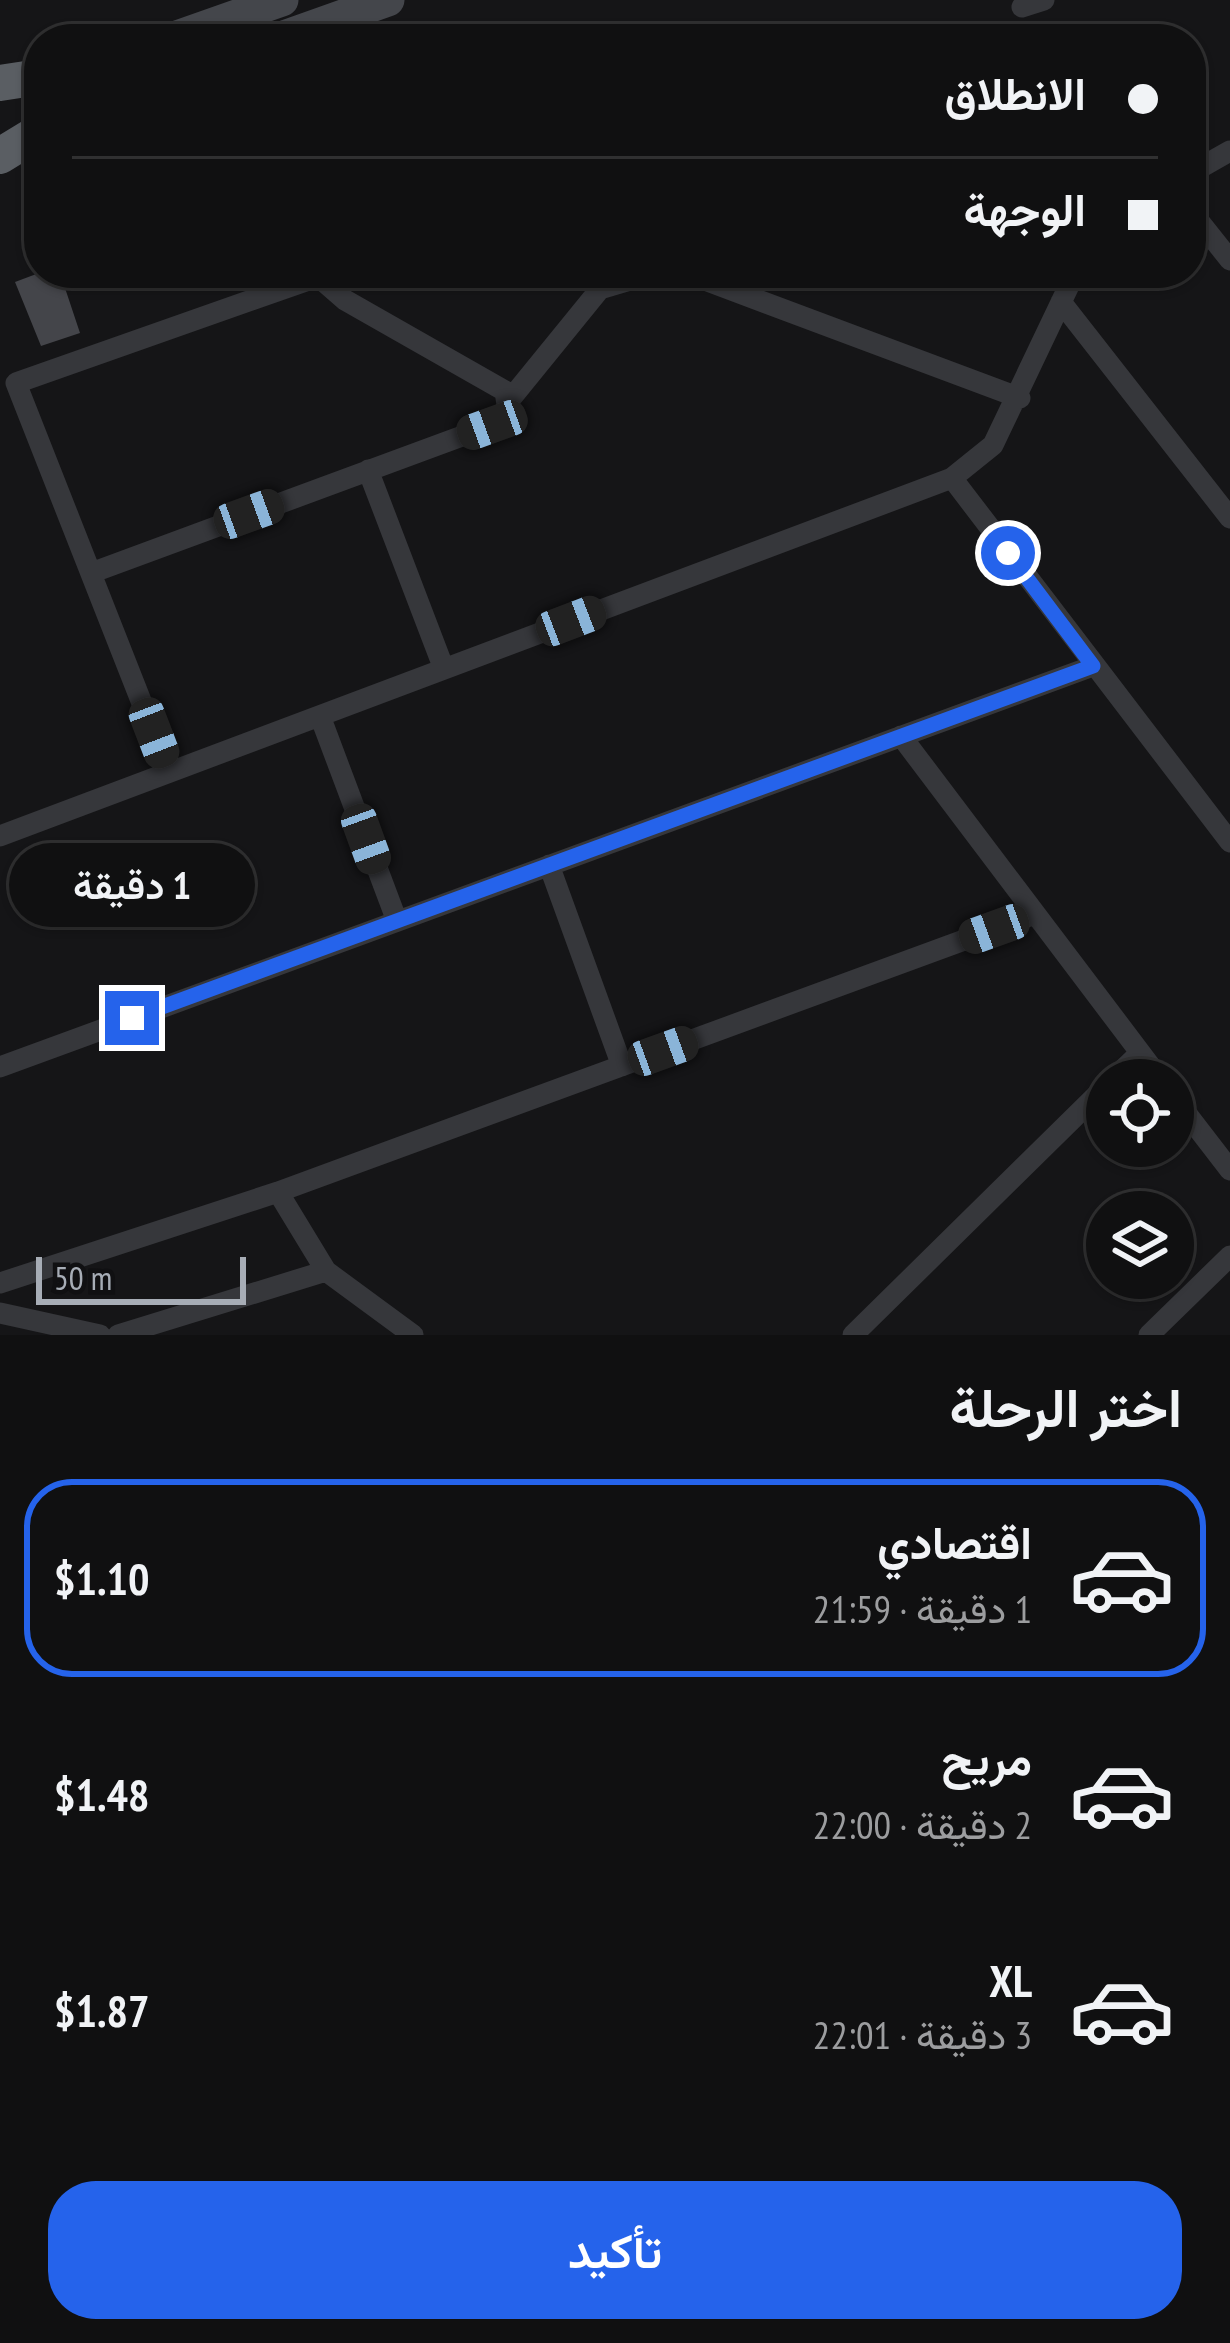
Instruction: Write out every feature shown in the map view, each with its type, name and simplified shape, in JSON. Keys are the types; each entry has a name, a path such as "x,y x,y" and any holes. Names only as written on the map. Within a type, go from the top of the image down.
{"main road":[{"path":"214,24 282,0"},
{"path":"320,24 388,0"}],"street":[{"path":"1206,230 1230,260"},
{"path":"169,772 91,573 8,386 279,288"},
{"path":"331,288 496,385 509,401"},
{"path":"91,573 502,420 509,401 606,288"},
{"path":"726,288 1020,398"},
{"path":"0,836 952,478 993,445 1020,398 1068,288"},
{"path":"1061,302 1230,518"},
{"path":"368,470 445,669"},
{"path":"952,478 1230,842"},
{"path":"0,1067 1093,666"},
{"path":"320,716 397,921"},
{"path":"901,736 1145,1059"},
{"path":"549,865 622,1066"},
{"path":"0,1283 278,1192 1035,914"},
{"path":"1134,1059 1140,1053"},
{"path":"854,1335 1086,1107"},
{"path":"1194,1124 1230,1171"},
{"path":"278,1192 326,1271 413,1335"},
{"path":"1148,1335 1230,1256"},
{"path":"118,1335 326,1271"},
{"path":"0,1313 32,1328 100,1335"}],"building":[{"path":"24,279 24,288 65,288 80,333 41,346 15,282"}],"route":[{"path":"132,1018 1093,666 1008,553"}]}
